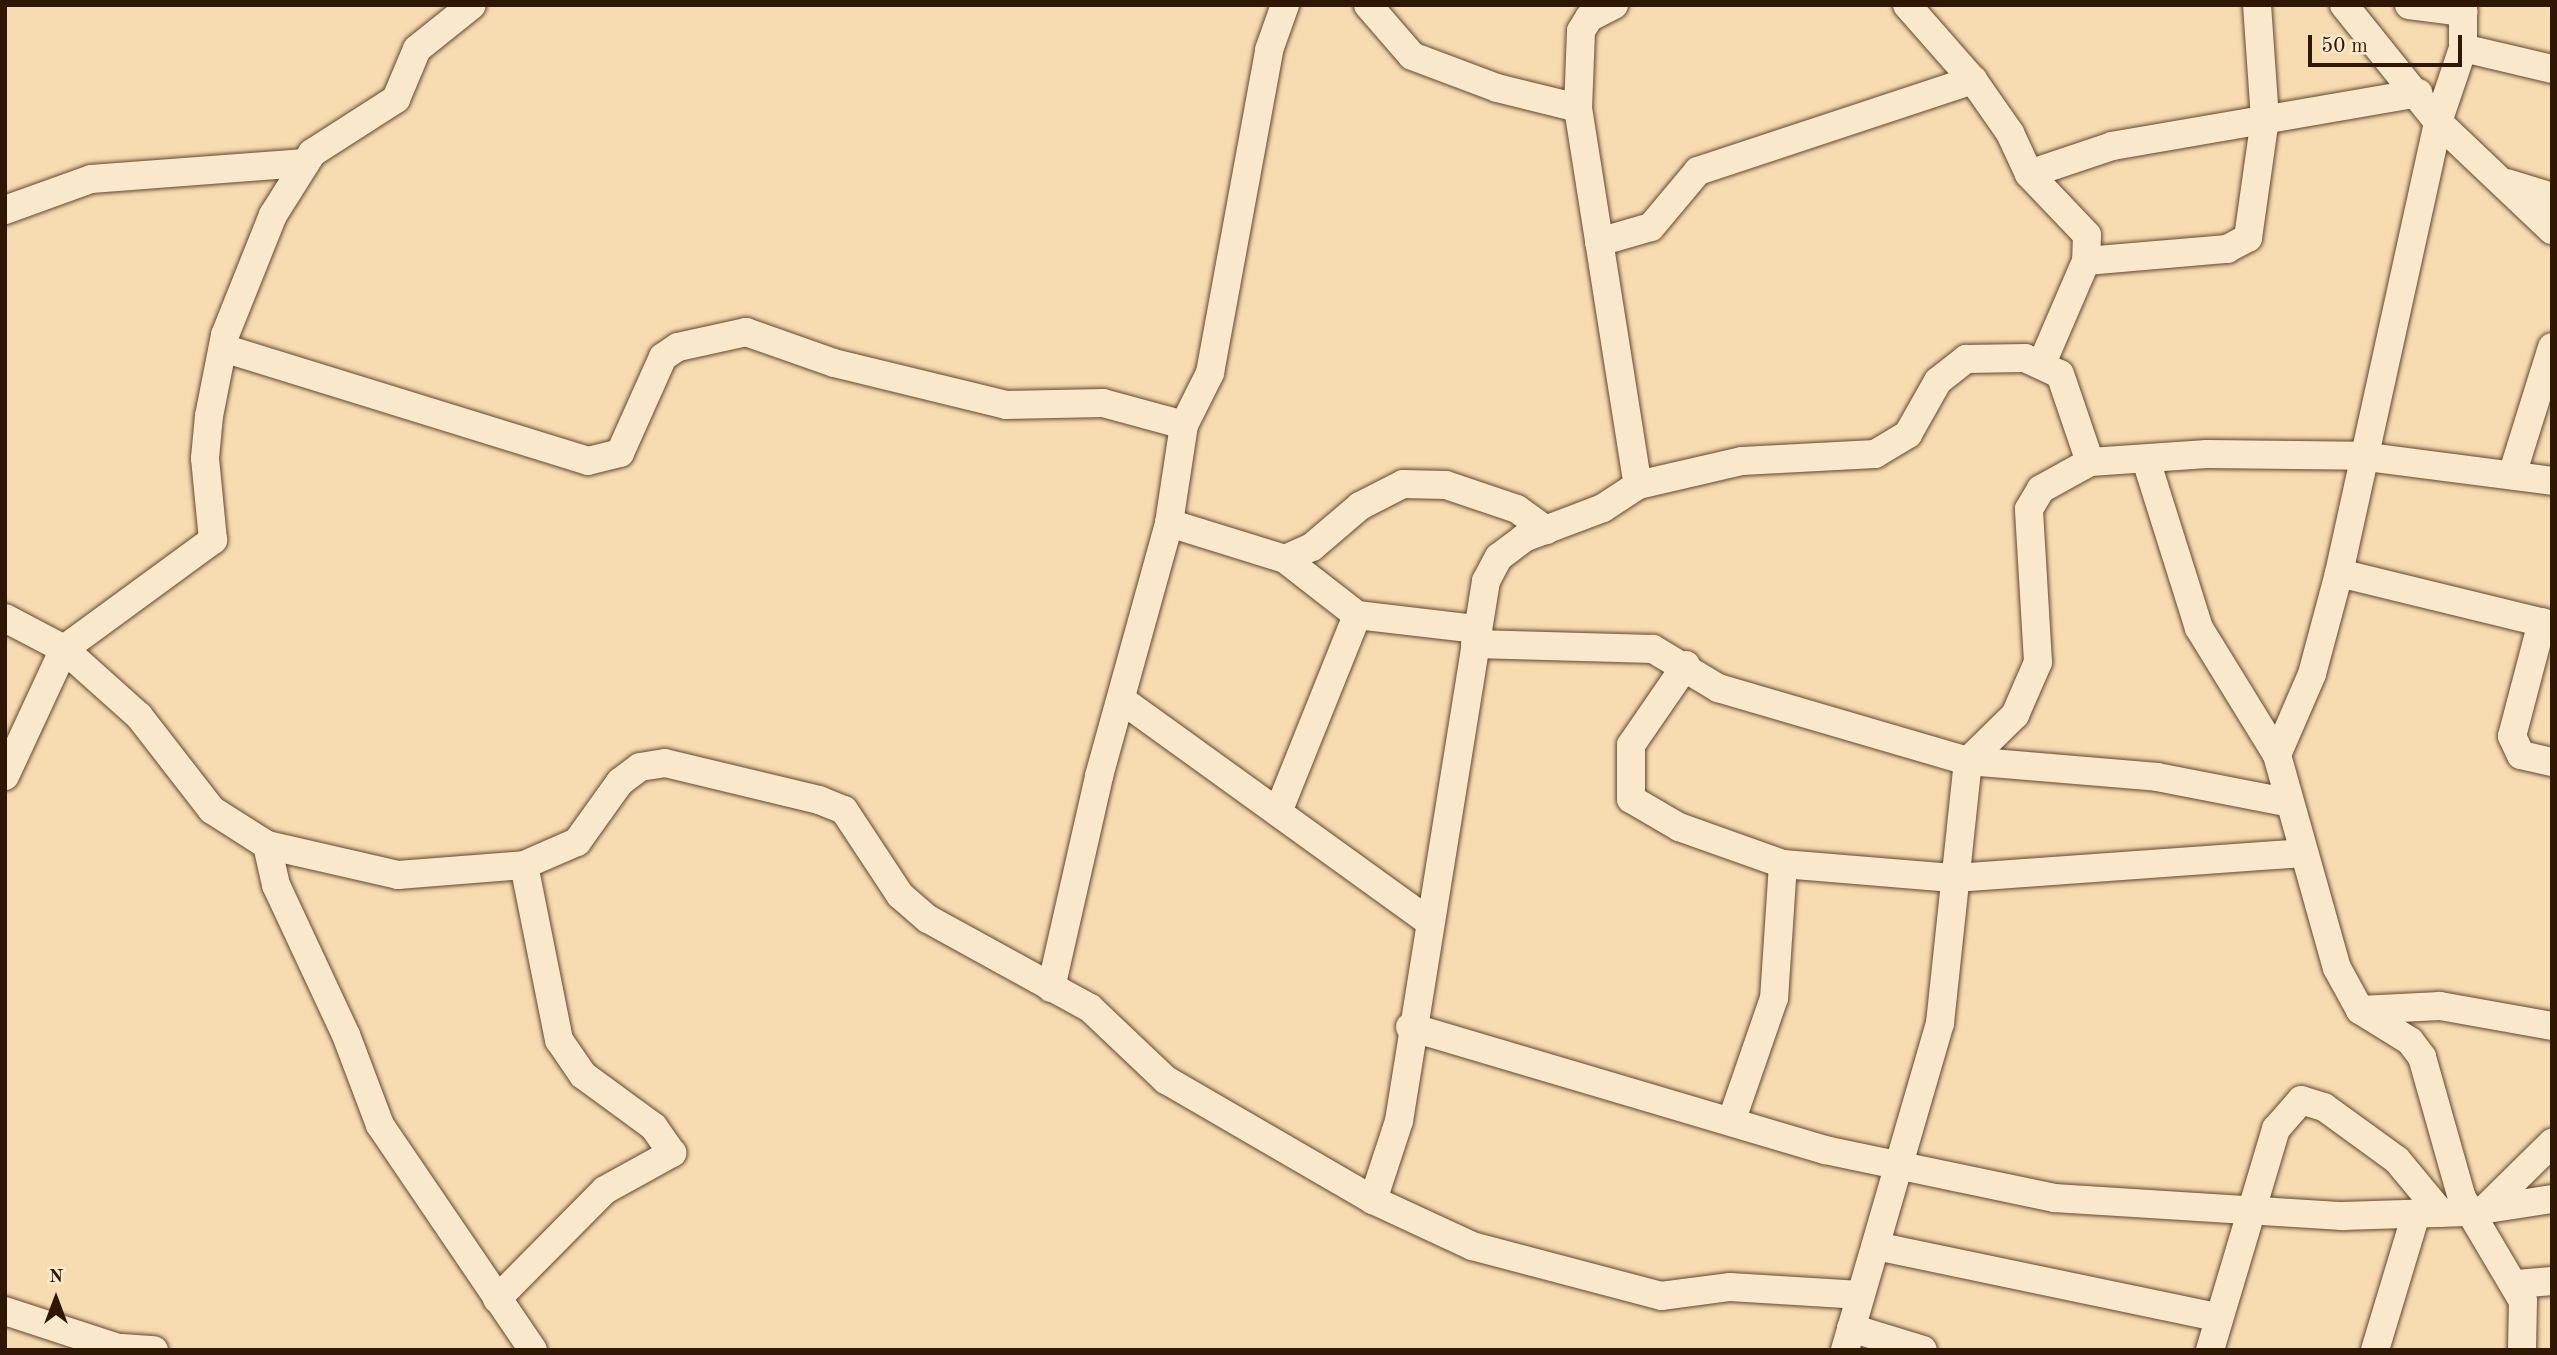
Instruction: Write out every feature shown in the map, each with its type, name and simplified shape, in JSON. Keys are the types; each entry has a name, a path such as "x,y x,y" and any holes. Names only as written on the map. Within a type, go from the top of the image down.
{"street":[{"path":"5,776 64,649 213,540 205,458 223,348 273,215 305,163 336,135 396,99 417,49 472,5"},
{"path":"1051,988 1169,523 1184,425 1210,373 1264,77 1285,5"},
{"path":"1368,5 1412,56 1578,108"},
{"path":"1614,5 1590,18 1581,32 1578,108 1638,485"},
{"path":"1907,5 1973,80 2010,133 2029,174 2087,236 2087,261 2043,362"},
{"path":"2087,261 2240,246 2248,238 2266,119 2257,5"},
{"path":"2344,5 2418,93 2438,122 2552,230"},
{"path":"2277,755 2312,674 2339,573 2360,456 2438,122 2463,48 2463,9 2409,5"},
{"path":"2463,48 2552,69"},
{"path":"1599,242 1651,227 1698,172 1973,80"},
{"path":"2029,174 2112,146 2418,93"},
{"path":"5,211 91,179 305,163"},
{"path":"2504,182 2552,197"},
{"path":"223,348 588,461 620,453 663,357 678,347 746,331 834,363 1006,405 1103,403 1184,425"},
{"path":"2512,475 2552,347"},
{"path":"1373,1200 1399,1121 1410,1027 1476,637 1486,582 1499,557 1546,530 1602,508 1638,485 1742,461 1875,454 1908,434 1949,367 1965,359 2043,362 2060,374 2090,462"},
{"path":"1923,1350 1848,1339 1940,1023 1968,761 2015,715 2038,662 2033,497 2090,462 2146,460 2360,456 2552,481"},
{"path":"2146,460 2199,628 2277,755 2286,803 2300,853 2337,968 2360,1010 2410,1041 2422,1057 2440,1134 2453,1212"},
{"path":"1285,559 1312,547 1360,506 1404,484 1446,485 1517,509 1546,530"},
{"path":"1169,523 1285,559 1357,614 1476,637 1633,647 1686,665 1718,688 1968,761 2157,777 2286,803"},
{"path":"2339,573 2547,624 2512,736 2521,755 2552,762"},
{"path":"1278,812 1357,614"},
{"path":"5,618 64,649 139,716 212,810 267,845 398,875 524,865 577,842 620,782 640,767 696,767 844,810 900,895 986,956 1051,988 1134,1043 1167,1080 1373,1200 1472,1246 1661,1296 1730,1287 1861,1295"},
{"path":"1686,665 1631,745 1631,799 1679,827 1783,864 1955,878 2300,853"},
{"path":"1122,700 1428,921"},
{"path":"267,845 276,885 346,1035 363,1092 533,1350"},
{"path":"1731,1122 1774,998 1783,864"},
{"path":"497,1299 605,1190 672,1153 654,1127 583,1075 559,1040 524,865"},
{"path":"2360,1010 2440,1006 2552,1026"},
{"path":"1410,1027 1731,1122 1900,1166 2054,1198 2251,1212 2453,1212 2552,1199"},
{"path":"2210,1350 2216,1317 2283,1114 2312,1100 2397,1160 2453,1212 2516,1284 2526,1320 2522,1350"},
{"path":"2375,1350 2453,1212 2552,1143"},
{"path":"1876,1245 2216,1317"},
{"path":"2516,1284 2552,1281"},
{"path":"5,1311 123,1349 154,1350"}]}
